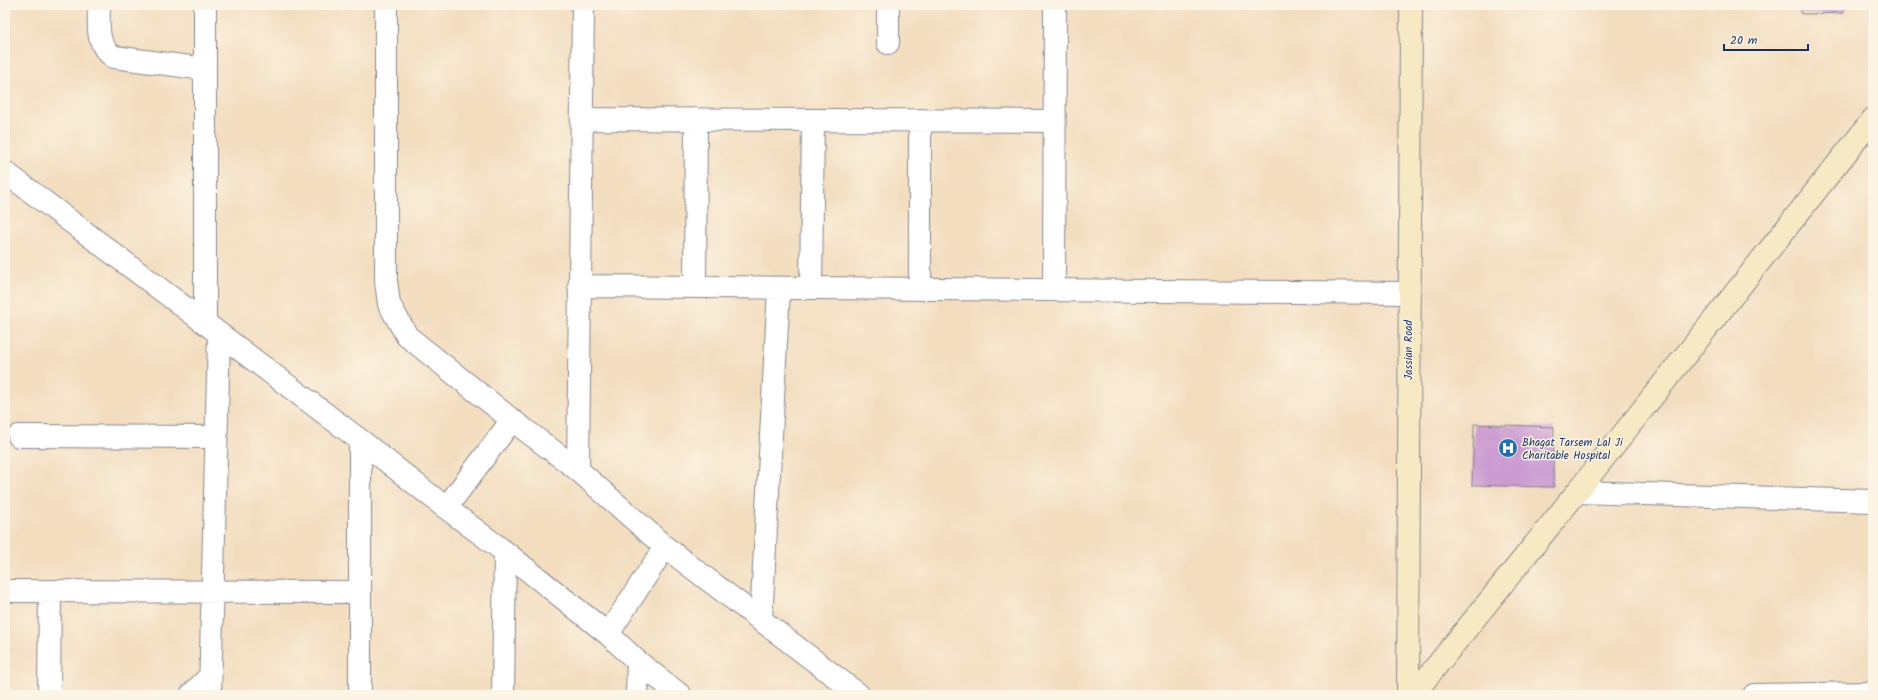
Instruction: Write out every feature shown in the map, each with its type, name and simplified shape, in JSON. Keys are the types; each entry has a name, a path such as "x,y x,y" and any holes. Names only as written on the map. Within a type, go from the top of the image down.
{"street":[{"path":"99,5 101,43 106,52 114,57 205,69"},
{"path":"191,695 210,685 216,437 205,69 205,5"},
{"path":"386,5 386,281 389,304 407,336 512,420 578,470 665,547 858,694"},
{"path":"578,470 583,5"},
{"path":"888,5 888,43"},
{"path":"1054,290 1055,5"},
{"name":"Jassian Road","path":"1408,695 1408,293 1411,5"},
{"path":"582,119 1054,121"},
{"path":"695,287 696,119"},
{"path":"1413,695 1577,492 1873,119"},
{"path":"811,288 814,120"},
{"path":"920,120 920,289"},
{"path":"5,172 360,440 446,508 505,552 608,634 638,662 680,695"},
{"path":"580,286 1408,293"},
{"path":"761,621 779,288"},
{"path":"446,508 512,420"},
{"path":"19,436 216,437"},
{"path":"360,440 360,695"},
{"path":"1577,492 1873,501"},
{"path":"608,634 665,547"},
{"path":"503,695 505,552"},
{"path":"5,591 360,592"},
{"path":"49,695 50,591"},
{"path":"637,695 638,662"},
{"path":"1754,695 1873,693"}],"building":[{"path":"1801,5 1844,5 1844,13 1801,14"},
{"path":"1870,5 1873,5 1873,19 1869,19"},
{"path":"1474,424 1554,427 1553,487 1472,485"}],"place":[{"name":"Bhagat Tarsem Lal Ji Charitable Hospital","path":"1508,448"}]}
